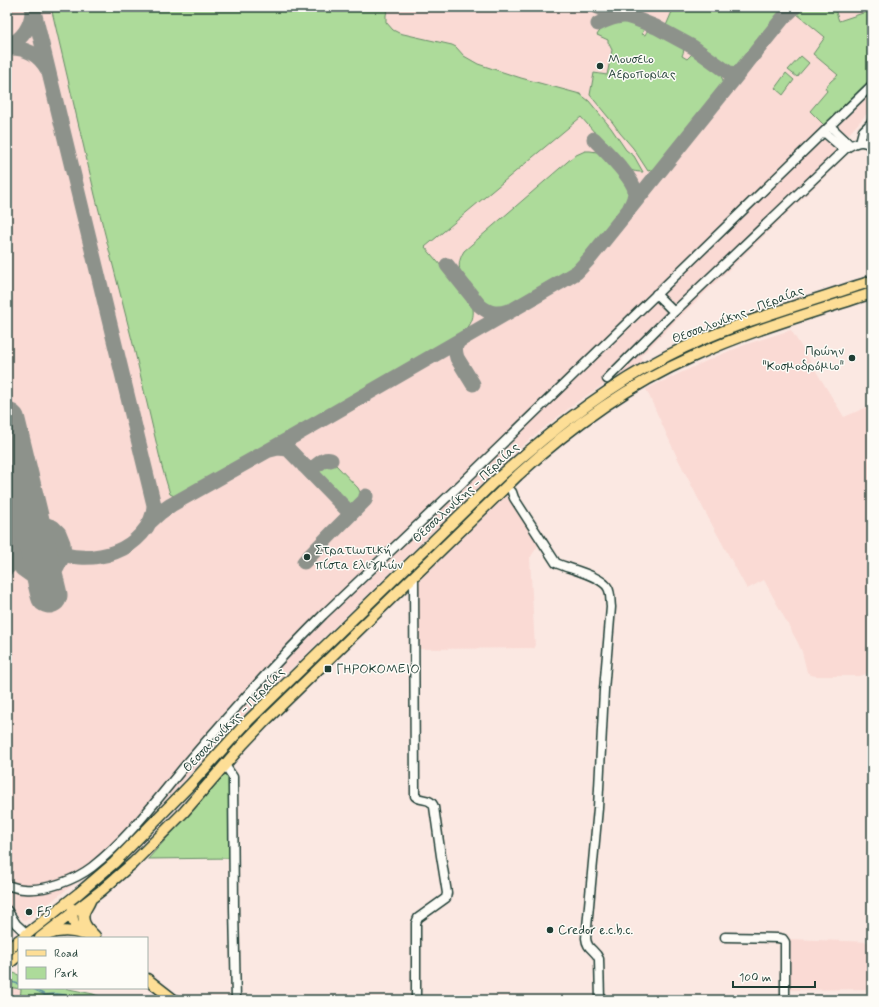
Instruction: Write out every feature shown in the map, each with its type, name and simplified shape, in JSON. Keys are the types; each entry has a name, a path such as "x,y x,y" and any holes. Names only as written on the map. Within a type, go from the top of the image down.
{"main road":[{"name":"Θεσσαλονίκης - Περαίας","path":"23,937 114,863 141,837 249,720 493,483 568,418 628,378 683,348 754,320 872,281"},
{"name":"Θεσσαλονίκης - Περαίας","path":"41,937 91,899 133,863 184,812 264,722 507,486 540,456 577,426 632,389 691,357 769,326 872,293"},
{"path":"79,892 72,914 73,922 75,926 91,937"},
{"path":"91,899 84,913 84,920 91,937"},
{"path":"41,937 57,931 64,931 75,932 91,937"},
{"name":"Θεσσαλονίκης - Περαίας","path":"7,951 18,941"},
{"path":"7,965 18,956"},
{"path":"148,980 174,1000"}],"street":[{"path":"7,885 15,888 31,889 62,883 82,874 104,856 142,819 193,757 253,689 323,616 872,85"},
{"path":"860,142 863,131 872,122"},
{"path":"827,129 848,143 848,147"},
{"path":"607,379 674,312 848,147 860,142 868,144 872,147"},
{"path":"656,294 674,312"},
{"path":"512,492 514,498 556,563 593,576 602,581 608,588 610,596 611,607 604,690 598,808 586,938 589,948 596,953 599,959 600,1000"},
{"path":"414,577 415,796 429,800 434,807 440,856 447,893 446,898 418,918 416,923 416,1000"},
{"path":"225,765 233,777 233,868 236,1000"},
{"path":"7,910 23,937"},
{"path":"725,937 783,939 785,942 785,1000"}],"shaded area":[{"path":"7,7 872,7 872,108 848,135 847,134 833,147 844,158 641,356 643,362 606,383 577,402 513,454 262,697 179,786 94,869 25,921 15,913 7,920"},
{"path":"791,330 844,417 872,405 872,663 866,674 860,676 816,676 807,672 798,643 764,580 747,589 676,455 646,389 715,357 747,344"},
{"path":"508,495 539,544 530,558 535,648 417,649 417,583"},
{"path":"789,939 872,942 872,989 788,990"},
{"path":"7,987 21,989 20,1000 7,1000"}],"green space":[{"path":"51,7 388,7 386,22 393,30 399,33 452,45 456,47 464,56 478,64 521,78 580,94 589,101 611,128 626,150 634,156 643,172 633,171 624,166 581,117 425,247 470,300 473,314 471,323 465,331 179,495 174,496 170,494 162,467 134,348 95,195"},
{"path":"674,7 779,7 780,10 779,15 735,71 729,70 691,43 665,28"},
{"path":"806,7 834,7 839,21 872,10 872,82 825,126 810,111 827,91 825,88 838,75 813,54 825,37 797,14 800,10"},
{"path":"622,20 643,27 644,29 642,34 645,35 648,31 652,30 679,44 684,49 682,56 687,59 692,54 701,57 717,69 724,84 659,164 654,169 648,171 633,148 590,95 594,73 607,75 612,50 608,40 597,35 605,27"},
{"path":"801,56 809,63 797,77 788,70"},
{"path":"786,73 794,80 783,95 775,88"},
{"path":"585,151 597,152 602,155 625,180 629,189 629,195 625,207 581,261 570,270 510,305 497,308 485,304 463,278 459,268 459,263 464,251 574,156"},
{"path":"326,462 336,465 358,488 362,496 361,502 357,506 348,507 345,505 319,478 319,468"},
{"path":"232,766 233,858 148,859"},
{"path":"8,971 18,975 18,989 7,987"},
{"path":"21,989 69,989 93,994 108,1000 20,1000"}],"waterway":[{"path":"7,981 18,984"},
{"path":"34,989 45,995 64,995 77,1000"}],"taxiway":[{"path":"29,510 40,536 52,549 59,553 75,557 92,557 115,552 136,540 151,520 154,505 33,7"},
{"path":"598,7 656,27 693,47 729,73 735,74 740,72"},
{"path":"149,523 171,505 294,436 577,272 590,258 783,18 795,7"},
{"path":"7,46 17,40 25,32 32,16 32,10"},
{"path":"598,24 613,17 624,16"},
{"path":"7,48 30,52 40,59 47,69"},
{"path":"594,139 624,171 633,185 635,195 630,207"},
{"path":"447,265 482,308 496,313 508,311"},
{"path":"460,340 456,348 457,358 473,384"},
{"path":"270,450 278,448 288,449 351,514"},
{"path":"304,466 312,468 323,461 331,460"},
{"path":"23,486 15,539 22,569 29,574 42,576 52,573 57,568 64,554 63,543 59,533 53,527 38,522 30,513"},
{"path":"304,562 365,500 366,496"},
{"path":"7,568 17,559 24,548 30,536 32,523"}],"runway":[{"path":"7,421 49,595"}],"place":[{"name":"Μουσειο Αεροποριας","path":"600,66"},
{"name":"Πρώην \"Κοσμοδρόμιο\"","path":"852,358"},
{"name":"Στρατιωτική πίστα ελιγμών","path":"307,557"},
{"name":"ΓΗΡΟΚΟΜΕΙΟ","path":"328,669"},
{"name":"F5","path":"29,912"},
{"name":"Credor e.c.b.c.","path":"550,930"}]}
